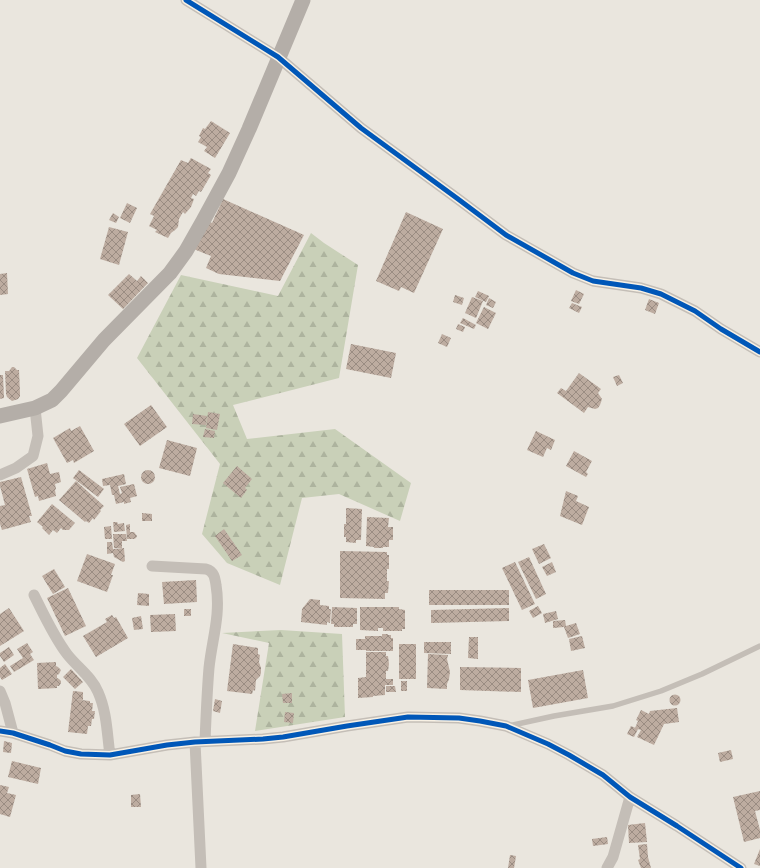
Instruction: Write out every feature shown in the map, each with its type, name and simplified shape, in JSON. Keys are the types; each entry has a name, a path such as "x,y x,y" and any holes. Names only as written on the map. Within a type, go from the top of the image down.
{"street":[{"path":"186,0 278,57 361,128 506,235 573,273 593,281 641,288 661,294 695,311 721,329 760,352"},
{"path":"0,416 35,408 52,400 104,340 170,273 186,251 229,173 249,129 302,0"},
{"path":"0,475 16,468 33,456 38,436 35,408"},
{"path":"152,566 206,569 214,574 218,596 218,608 200,741 201,868"},
{"path":"34,595 53,631 67,653 92,680 98,691 105,714 110,755"},
{"path":"0,691 5,703 13,733"},
{"path":"0,731 13,733 65,751 81,754 110,755 200,741 283,737 408,717 459,718 506,726 548,744 603,775 630,797 678,826 741,868"},
{"path":"607,868 613,857 630,797"}],"lane":[{"path":"506,726 613,706 640,698 702,674 760,646"}],"green space":[{"path":"311,233 358,265 339,378 233,405 247,439 335,429 411,483 400,521 339,494 302,498 280,585 227,563 202,534 220,464 137,358 181,275 278,296"},
{"path":"281,630 342,634 345,717 255,731 269,643 222,633"}],"building":[{"path":"211,121 230,133 215,158 204,151 207,147 198,142 203,128 205,129"},
{"path":"191,158 211,169 208,173 211,175 201,192 199,191 196,196 193,194 191,198 194,199 191,207 185,214 183,212 179,219 178,227 168,238 155,232 157,230 149,226 154,216 150,214 181,160 188,163"},
{"path":"223,199 304,235 280,281 219,274 206,268 211,256 191,248 209,221 212,223"},
{"path":"127,203 137,208 130,223 120,218"},
{"path":"406,212 443,229 414,293 401,287 399,291 376,281"},
{"path":"113,213 119,217 116,223 109,220"},
{"path":"109,227 128,232 119,265 100,259"},
{"path":"7,273 8,294 0,295 0,274"},
{"path":"129,274 137,281 141,276 148,283 123,309 108,295"},
{"path":"576,290 584,294 579,304 571,301"},
{"path":"478,291 489,296 486,302 475,297"},
{"path":"455,295 464,298 462,305 453,302"},
{"path":"472,297 483,301 476,318 465,313"},
{"path":"489,298 496,302 493,308 486,305"},
{"path":"649,299 659,303 655,314 645,310"},
{"path":"572,303 582,307 579,313 569,308"},
{"path":"484,307 496,313 488,329 476,323"},
{"path":"463,318 476,325 474,329 460,323"},
{"path":"458,324 465,327 463,332 456,329"},
{"path":"442,334 451,338 447,347 438,343"},
{"path":"351,344 396,353 391,378 346,369"},
{"path":"12,367 19,370 20,396 18,399 12,401 6,394 5,371 9,371"},
{"path":"579,373 601,389 598,393 602,399 598,408 595,409 588,407 584,413 557,393 561,388 566,391"},
{"path":"0,375 3,375 4,398 0,399"},
{"path":"619,375 623,383 617,386 613,377"},
{"path":"151,405 167,427 140,446 124,424"},
{"path":"208,412 220,414 217,430 206,428"},
{"path":"193,414 207,416 206,425 192,424"},
{"path":"80,426 94,451 74,463 73,460 67,463 53,438 70,428 71,431"},
{"path":"205,429 215,431 214,438 203,437"},
{"path":"536,431 555,440 551,450 547,448 543,457 527,450"},
{"path":"167,440 197,448 190,476 159,468"},
{"path":"574,451 592,461 586,472 588,474 586,477 566,466"},
{"path":"47,463 50,474 59,472 61,482 55,484 56,496 39,501 38,496 35,497 27,469"},
{"path":"237,466 252,479 245,488 247,490 241,498 223,483"},
{"path":"79,470 104,489 98,497 73,478"},
{"path":"148,470 153,472 155,477 153,482 148,484 143,482 141,477 143,472"},
{"path":"124,474 126,484 118,486 120,494 122,493 120,487 134,484 137,496 130,498 131,502 116,504 110,485 103,486 102,479"},
{"path":"21,477 32,516 29,516 31,522 2,530 0,524 0,506 5,505 0,482"},
{"path":"76,481 104,506 94,520 93,518 89,523 86,521 85,522 59,500"},
{"path":"566,491 578,496 576,501 589,507 582,525 560,516"},
{"path":"52,504 75,523 69,530 63,530 61,528 57,533 53,530 49,535 37,522"},
{"path":"346,508 362,509 361,540 356,540 356,543 346,542 346,537 344,537"},
{"path":"142,513 152,514 152,521 142,521"},
{"path":"367,517 389,518 388,527 393,527 393,540 389,540 389,547 374,548 366,546"},
{"path":"113,522 117,522 118,524 124,523 125,531 114,532"},
{"path":"130,524 130,532 134,532 137,536 134,539 127,539 126,525"},
{"path":"111,526 112,539 105,539 104,527"},
{"path":"224,529 242,555 232,561 215,536"},
{"path":"113,534 126,534 127,541 122,541 122,548 114,548"},
{"path":"107,542 112,542 113,549 124,548 125,561 123,562 114,557 113,553 107,554"},
{"path":"544,544 551,558 539,564 532,549"},
{"path":"340,551 387,552 387,555 389,555 389,569 387,569 387,581 389,581 388,593 385,593 385,599 340,598"},
{"path":"87,554 115,564 107,592 77,581"},
{"path":"529,557 546,594 536,599 518,562"},
{"path":"515,562 535,604 522,610 502,568"},
{"path":"552,562 556,572 547,576 542,567"},
{"path":"54,569 65,587 53,594 42,576"},
{"path":"196,580 197,602 164,604 162,582"},
{"path":"68,588 86,626 65,636 47,598"},
{"path":"429,590 509,590 509,605 429,605"},
{"path":"138,593 149,594 149,606 137,605"},
{"path":"310,599 320,600 320,605 329,606 329,609 331,609 330,623 327,622 327,625 301,622 302,609"},
{"path":"538,606 542,613 533,618 529,611"},
{"path":"332,607 357,608 357,624 353,624 353,627 334,627 334,624 331,624"},
{"path":"360,607 399,607 399,609 405,610 405,629 402,629 402,631 383,631 383,628 378,628 378,631 360,630"},
{"path":"9,608 24,631 0,646 0,614"},
{"path":"509,608 509,621 431,623 431,610"},
{"path":"184,609 191,609 191,616 184,616"},
{"path":"556,611 558,619 545,623 543,614"},
{"path":"175,614 176,631 151,632 150,615"},
{"path":"112,615 114,618 116,617 128,638 96,657 83,636 107,622 105,619"},
{"path":"141,616 143,629 134,630 132,618"},
{"path":"565,620 566,626 576,623 580,634 568,638 564,627 553,628 553,621"},
{"path":"382,634 391,635 391,638 393,638 393,651 356,650 356,639 365,639 365,636 382,636"},
{"path":"582,636 585,648 571,651 569,639"},
{"path":"469,637 478,637 478,659 468,658"},
{"path":"424,642 451,642 451,654 424,653"},
{"path":"27,643 33,652 30,654 34,660 14,672 10,666 23,658 17,649"},
{"path":"233,644 258,648 261,673 256,680 255,691 253,690 252,694 227,691"},
{"path":"399,644 416,644 416,679 399,679"},
{"path":"9,647 14,655 4,662 0,656 0,653"},
{"path":"366,652 386,652 386,656 388,656 389,664 388,671 386,671 386,679 393,679 393,685 385,685 385,695 358,698 358,678 366,677"},
{"path":"428,654 448,655 447,659 450,672 447,689 427,688"},
{"path":"56,662 56,666 61,670 57,675 57,678 61,681 59,686 57,686 57,688 38,689 37,663"},
{"path":"5,664 12,674 2,680 0,677 0,668"},
{"path":"460,667 521,668 521,692 460,690"},
{"path":"71,669 83,682 75,689 63,677"},
{"path":"583,670 588,698 533,708 528,680"},
{"path":"401,681 407,681 407,691 401,691"},
{"path":"386,686 395,686 396,692 386,692"},
{"path":"73,691 83,692 83,700 72,699"},
{"path":"292,693 292,703 283,703 282,694"},
{"path":"675,694 679,696 681,700 679,704 675,706 671,704 669,700 671,696"},
{"path":"72,699 90,701 90,703 93,703 92,711 95,711 94,719 92,719 91,726 88,726 87,734 68,732"},
{"path":"215,699 222,701 220,713 213,711"},
{"path":"677,708 679,722 664,724 654,745 637,737 641,730 635,728 638,721 636,720 641,710 649,714 650,711"},
{"path":"285,712 294,713 293,723 284,722"},
{"path":"631,726 638,729 634,737 627,734"},
{"path":"4,741 12,743 11,753 3,752"},
{"path":"731,750 733,759 720,762 718,753"},
{"path":"12,761 41,768 38,784 8,777"},
{"path":"0,785 9,787 7,793 16,795 10,817 0,814"},
{"path":"760,791 760,810 755,811 760,830 760,838 744,842 733,797"},
{"path":"140,794 141,807 131,807 131,795"},
{"path":"645,823 647,842 629,843 628,825"},
{"path":"607,837 608,844 593,846 592,839"},
{"path":"647,844 651,868 641,868 638,860 640,859 638,845"},
{"path":"760,849 760,866 754,864"},
{"path":"510,855 516,856 514,868 508,868"}],"cycle path":[{"path":"186,0 278,57 361,128 506,235 573,273 593,281 641,288 661,294 695,311 721,329 760,352"},
{"path":"0,731 13,733 65,751 81,754 110,755 167,745 195,742 283,737 408,717 459,718 480,721 506,726 548,744 569,755 603,775 630,797 741,868"}]}
